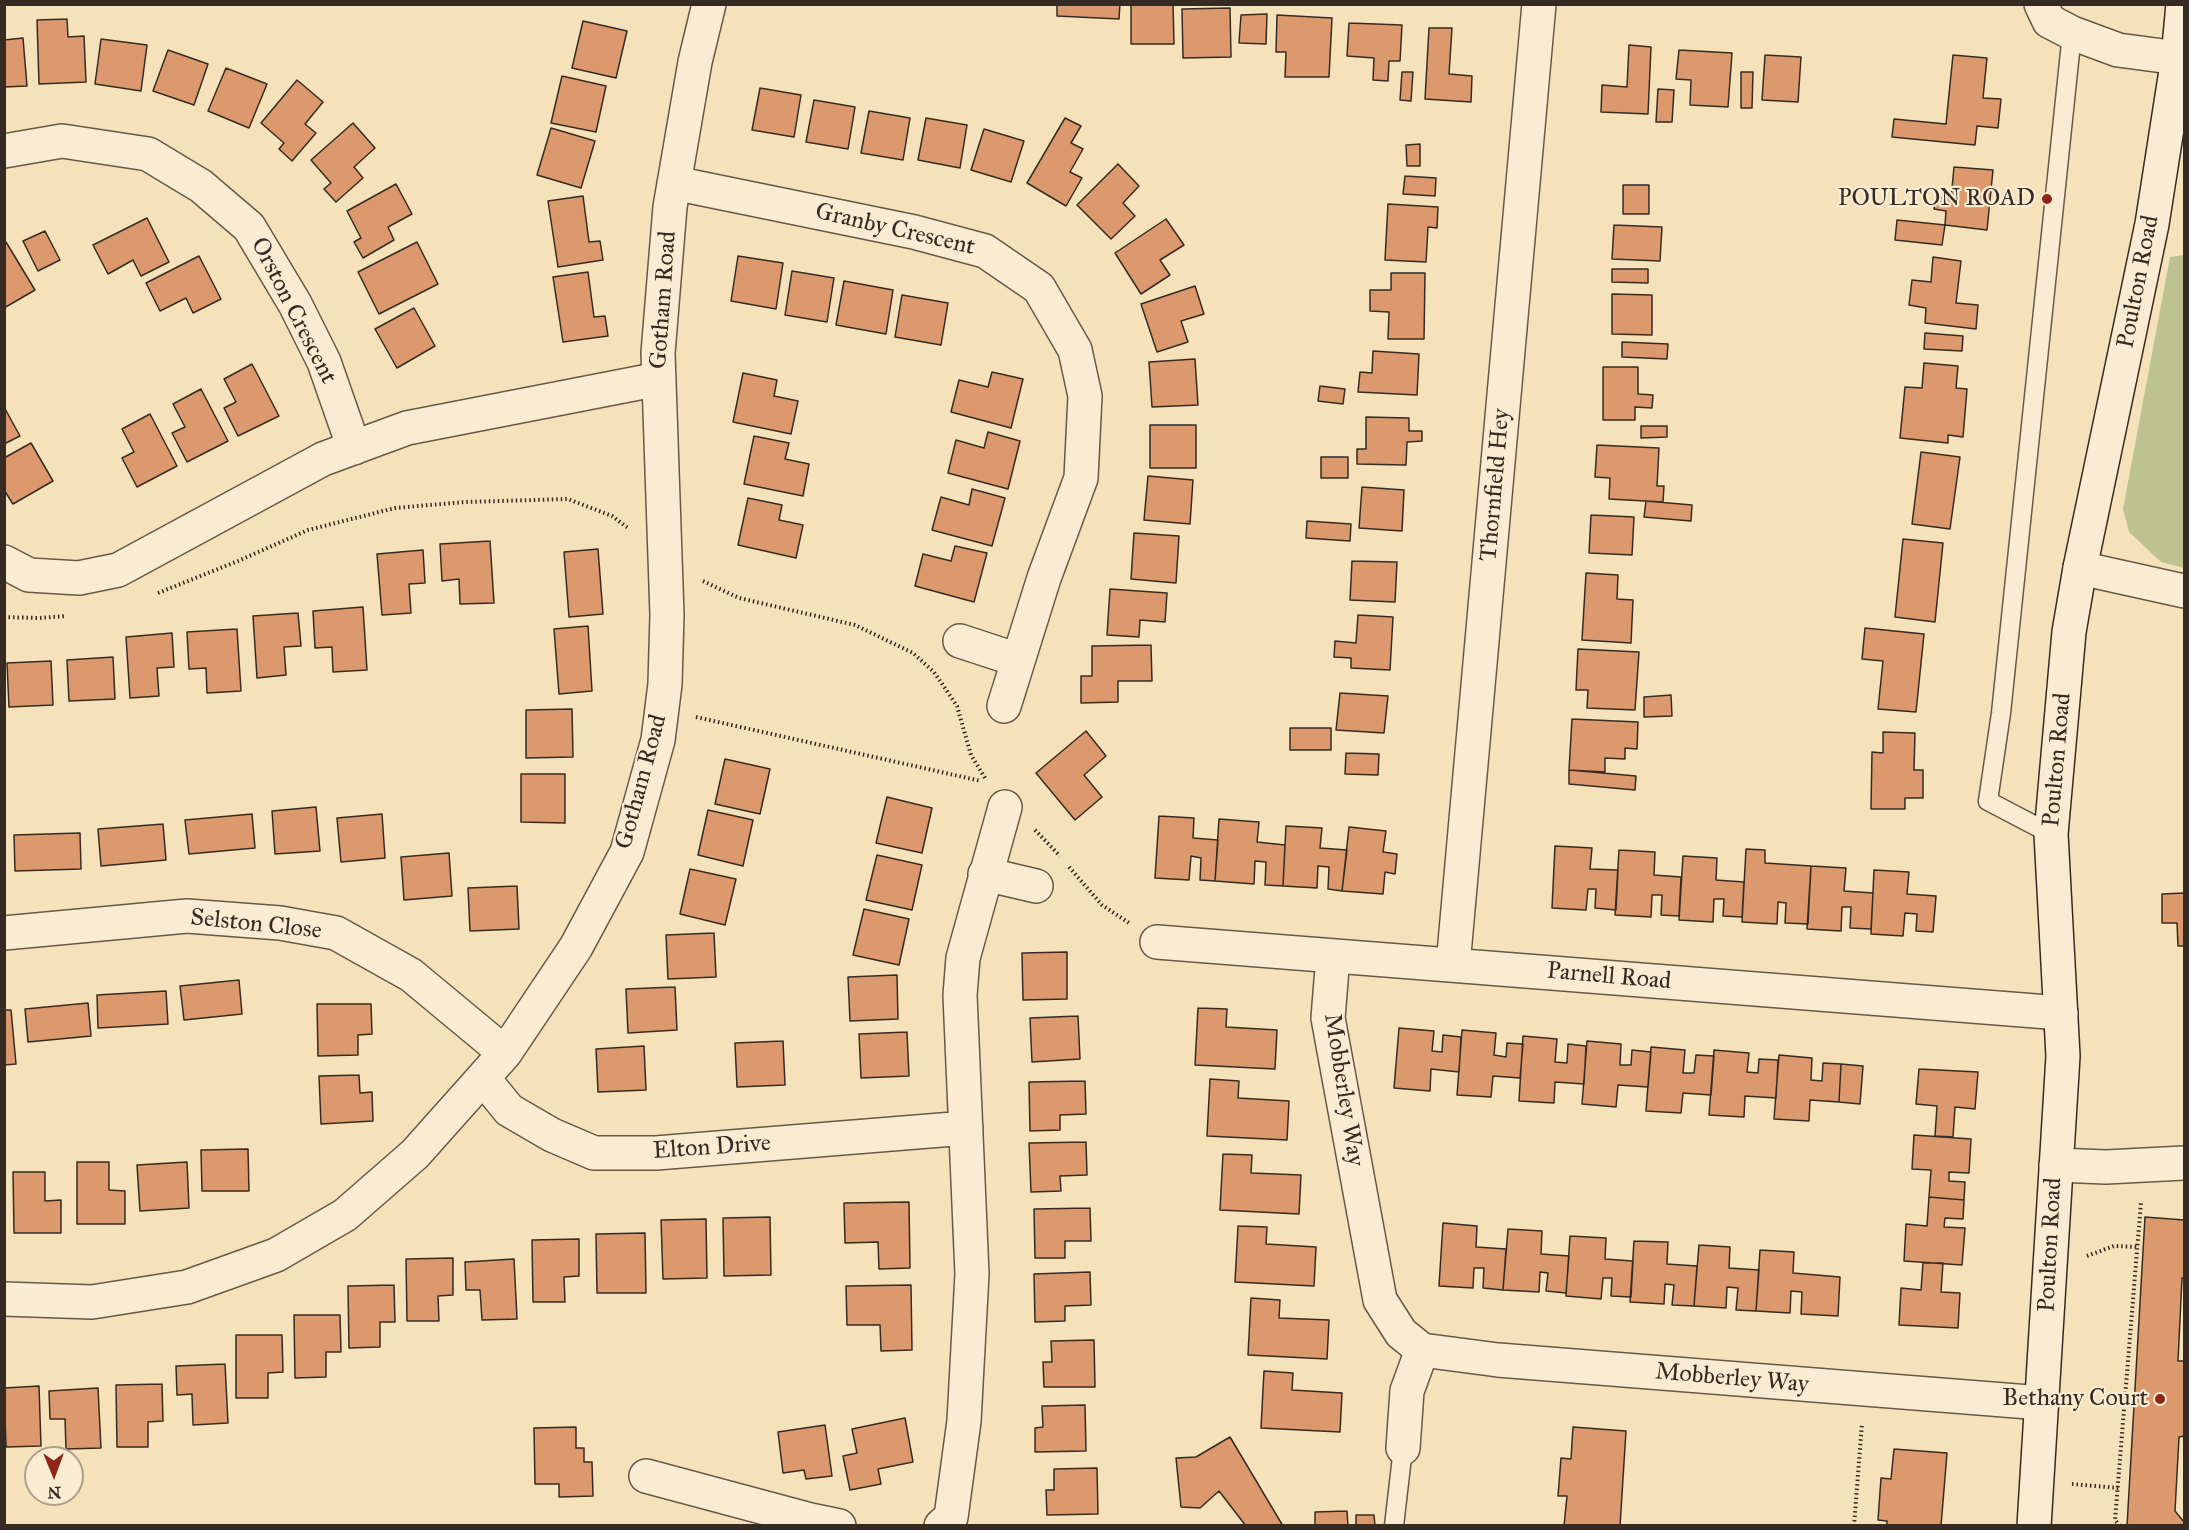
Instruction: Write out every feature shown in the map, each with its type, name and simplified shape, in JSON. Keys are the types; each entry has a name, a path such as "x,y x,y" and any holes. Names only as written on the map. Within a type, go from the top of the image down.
{"street":[{"name":"Gotham Road","path":"4,1299 92,1302 187,1287 276,1255 345,1215 415,1154 505,1053 576,947 627,852 658,740 667,615 658,353 670,207 695,62 709,4"},
{"name":"Thornfield Hey","path":"1453,965 1539,4"},
{"path":"2041,4 2049,21 2072,33 2118,50 2178,58"},
{"name":"Poulton Road","path":"2034,1526 2062,1056 2051,834 2069,632 2080,568 2152,224 2178,58 2183,4"},
{"name":"Orston Crescent","path":"4,151 62,141 148,154 201,186 249,227 295,304 324,362 354,448"},
{"name":"Granby Crescent","path":"674,183 914,232 984,250 1039,288 1075,350 1085,396 1081,478 1044,578 1004,706"},
{"path":"4,562 29,575 79,578 118,570 322,459 407,428 659,379"},
{"path":"2080,568 2184,591"},
{"path":"960,641 1018,660"},
{"path":"941,1526 951,1517 964,1421 972,1274 960,994 963,958 1005,807"},
{"path":"985,874 1036,886"},
{"name":"Selston Close","path":"4,933 187,916 280,923 336,933 411,975 505,1053"},
{"name":"Parnell Road","path":"1157,942 2061,1013"},
{"name":"Mobberley Way","path":"1333,956 1328,1018 1380,1300 1401,1333 1422,1350 1498,1359 2042,1404"},
{"name":"Elton Drive","path":"483,1078 509,1110 552,1135 594,1153 656,1153 966,1128"},
{"path":"2056,1165 2106,1167 2184,1163"},
{"path":"1403,1448 1407,1391 1422,1350"},
{"path":"646,1476 839,1526"}],"lane":[{"path":"2051,834 1988,801 2001,713 2072,33"},
{"path":"1394,1526 1403,1448"}],"path":[{"path":"157,594 308,530 395,508 465,502 568,499 612,516 708,585 739,598 855,625 913,653 934,672 957,706 971,755 988,783 662,709"},
{"path":"4,617 70,616"},
{"path":"1005,807 1012,816 1039,832 1102,905 1157,942"},
{"path":"2120,1526 2115,1520 2144,1165"},
{"path":"2050,1254 2088,1256 2114,1246 2138,1246"},
{"path":"1854,1526 1865,1390"},
{"path":"2037,1481 2119,1488"}],"green space":[{"path":"2184,255 2184,568 2161,562 2129,532 2123,509 2170,257"}],"building":[{"path":"1057,4 1120,4 1119,19 1057,16"},
{"path":"1131,4 1173,4 1174,44 1131,44"},
{"path":"1230,8 1231,57 1183,58 1182,9"},
{"path":"1267,14 1266,44 1239,43 1241,15"},
{"path":"1277,15 1332,18 1329,77 1285,77 1286,52 1276,52"},
{"path":"67,19 68,37 84,36 86,82 39,84 37,20"},
{"path":"583,21 627,31 616,78 572,68"},
{"path":"1349,23 1402,25 1400,61 1389,61 1388,81 1373,80 1374,58 1347,56"},
{"path":"1429,28 1452,28 1449,74 1472,76 1471,102 1425,99"},
{"path":"23,38 27,86 4,87 4,40"},
{"path":"101,39 147,45 141,91 95,84"},
{"path":"1629,45 1651,47 1648,114 1601,112 1602,85 1627,87"},
{"path":"168,50 208,64 194,105 153,91"},
{"path":"1679,50 1732,53 1728,107 1690,105 1691,80 1676,79"},
{"path":"1765,55 1801,57 1798,102 1762,100"},
{"path":"1953,55 1987,58 1983,98 2001,99 1998,128 1977,126 1975,145 1892,137 1894,119 1946,124"},
{"path":"226,68 267,84 249,128 208,111"},
{"path":"1402,72 1413,72 1411,101 1400,100"},
{"path":"1741,72 1753,72 1752,108 1741,108"},
{"path":"562,76 606,86 596,132 551,123"},
{"path":"297,80 323,102 305,124 316,133 292,161 279,149 284,143 261,123"},
{"path":"760,88 801,95 794,137 752,130"},
{"path":"1658,89 1674,90 1672,122 1656,122"},
{"path":"814,100 855,107 848,149 806,142"},
{"path":"869,111 910,118 903,160 861,153"},
{"path":"926,118 967,125 960,168 918,160"},
{"path":"1065,118 1081,126 1071,143 1083,149 1070,172 1082,178 1066,206 1027,183"},
{"path":"353,123 375,148 354,167 363,178 336,202 324,189 331,183 311,160"},
{"path":"551,128 595,141 581,188 537,175"},
{"path":"984,129 1024,141 1011,182 971,170"},
{"path":"1420,144 1420,166 1407,166 1406,145"},
{"path":"1118,164 1139,186 1123,203 1135,216 1111,239 1077,205"},
{"path":"1954,167 1993,170 1987,230 1945,225 1946,211 1934,209 1936,197 1951,199"},
{"path":"1405,176 1436,178 1435,196 1403,194"},
{"path":"396,184 412,214 388,227 394,240 363,258 354,242 361,238 347,211"},
{"path":"1623,185 1649,185 1649,214 1623,214"},
{"path":"583,196 589,242 600,241 603,260 558,267 548,201"},
{"path":"1388,204 1438,207 1437,228 1428,227 1426,262 1385,260"},
{"path":"147,218 169,262 141,276 133,260 108,274 93,245"},
{"path":"1166,219 1184,245 1160,260 1170,275 1141,294 1115,253"},
{"path":"1897,220 1945,225 1942,245 1895,240"},
{"path":"1614,225 1662,227 1660,261 1612,259"},
{"path":"45,231 60,260 38,271 23,241"},
{"path":"6,242 35,290 4,308 4,243"},
{"path":"417,242 438,284 379,314 358,272"},
{"path":"199,256 221,299 193,313 186,298 160,311 146,283"},
{"path":"738,256 783,263 776,309 731,301"},
{"path":"1933,257 1961,261 1956,303 1978,305 1976,329 1925,323 1926,308 1909,305 1912,280 1931,282"},
{"path":"1612,269 1648,269 1648,283 1612,282"},
{"path":"792,271 834,278 827,322 785,315"},
{"path":"588,272 594,317 605,316 608,336 563,342 553,277"},
{"path":"1391,273 1425,273 1424,339 1388,339 1389,312 1370,311 1370,290 1391,290"},
{"path":"844,281 893,290 886,334 836,325"},
{"path":"1195,286 1204,314 1181,321 1188,342 1157,352 1141,304"},
{"path":"1612,294 1652,295 1652,335 1612,334"},
{"path":"902,295 948,303 941,345 895,337"},
{"path":"414,308 435,346 397,368 375,329"},
{"path":"1925,333 1963,336 1962,351 1924,349"},
{"path":"1622,342 1668,344 1667,359 1622,357"},
{"path":"1373,351 1419,354 1417,395 1358,392 1360,372 1372,373"},
{"path":"1195,359 1198,405 1152,407 1149,362"},
{"path":"1924,363 1958,366 1956,388 1967,389 1963,437 1948,435 1948,443 1900,438 1905,387 1922,388"},
{"path":"252,364 279,416 238,436 224,408 236,402 224,379"},
{"path":"1603,367 1638,367 1638,394 1653,395 1652,408 1635,407 1635,420 1603,420"},
{"path":"992,372 1023,379 1011,428 951,412 959,380 988,387"},
{"path":"743,373 777,380 774,396 798,401 791,434 733,422"},
{"path":"1320,386 1345,389 1343,404 1318,401"},
{"path":"201,389 228,441 187,462 172,433 185,427 173,404"},
{"path":"4,407 20,436 4,444"},
{"path":"150,414 177,466 137,487 122,458 134,452 122,429"},
{"path":"1366,417 1409,418 1409,431 1422,431 1422,441 1407,442 1406,465 1357,464 1357,449 1366,449"},
{"path":"1150,425 1196,425 1196,468 1150,468"},
{"path":"1641,426 1667,426 1667,437 1641,438"},
{"path":"988,432 1020,441 1008,489 948,473 956,440 984,448"},
{"path":"754,436 789,443 785,459 809,464 803,496 744,484"},
{"path":"31,443 53,481 13,504 4,490 4,458"},
{"path":"1597,445 1659,448 1657,486 1664,486 1663,502 1609,499 1610,478 1595,477"},
{"path":"1921,452 1960,457 1950,529 1912,524"},
{"path":"1321,457 1348,457 1348,478 1321,478"},
{"path":"1148,476 1193,480 1190,524 1144,520"},
{"path":"1362,487 1404,490 1402,531 1359,528"},
{"path":"972,489 1005,498 992,546 932,530 941,497 969,505"},
{"path":"748,498 782,505 779,520 803,525 796,558 738,545"},
{"path":"1646,501 1692,505 1691,521 1644,517"},
{"path":"1591,515 1634,517 1632,555 1589,553"},
{"path":"1307,521 1351,524 1350,541 1306,538"},
{"path":"1134,533 1179,536 1176,583 1131,579"},
{"path":"1903,539 1943,543 1935,622 1895,617"},
{"path":"490,541 494,603 460,604 459,579 442,581 440,544"},
{"path":"955,546 987,553 974,602 915,586 923,554 951,561"},
{"path":"598,549 603,614 569,617 564,552"},
{"path":"423,550 425,583 409,584 411,613 382,615 377,554"},
{"path":"1352,561 1397,562 1395,602 1350,600"},
{"path":"1586,573 1618,575 1617,599 1633,600 1631,643 1582,640"},
{"path":"1110,589 1167,593 1165,622 1140,620 1139,637 1107,635"},
{"path":"363,607 367,670 333,672 332,647 315,648 313,611"},
{"path":"298,613 301,646 284,647 286,675 257,678 253,616"},
{"path":"1358,615 1393,617 1390,670 1351,668 1351,658 1334,657 1335,641 1356,643"},
{"path":"588,626 592,691 559,694 554,629"},
{"path":"1865,628 1924,634 1916,712 1878,709 1883,661 1862,659"},
{"path":"237,629 241,691 207,693 206,668 189,669 187,632"},
{"path":"172,633 174,667 157,668 159,696 130,698 126,637"},
{"path":"1151,645 1152,681 1118,681 1118,702 1081,703 1081,676 1092,676 1092,646"},
{"path":"1578,649 1639,652 1635,710 1587,708 1588,690 1576,690"},
{"path":"113,657 115,699 69,701 67,660"},
{"path":"51,661 53,705 9,707 7,663"},
{"path":"1340,693 1388,696 1384,733 1336,730"},
{"path":"1671,695 1672,716 1644,717 1644,697"},
{"path":"572,709 573,757 526,758 526,710"},
{"path":"1572,719 1638,722 1637,749 1625,748 1625,759 1605,758 1605,772 1569,770"},
{"path":"1290,728 1331,728 1331,750 1290,750"},
{"path":"1086,731 1106,756 1084,775 1102,797 1075,820 1036,773"},
{"path":"1883,732 1915,733 1914,770 1923,770 1923,798 1905,798 1905,809 1871,809 1872,752 1883,753"},
{"path":"1346,753 1379,754 1378,775 1345,774"},
{"path":"725,759 770,769 760,814 715,804"},
{"path":"1569,770 1636,776 1635,790 1569,784"},
{"path":"521,774 565,774 565,823 521,822"},
{"path":"887,797 932,808 922,853 876,843"},
{"path":"316,807 320,851 275,854 272,811"},
{"path":"708,810 753,820 743,866 698,855"},
{"path":"252,814 255,848 189,854 185,820"},
{"path":"382,814 385,858 341,862 337,818"},
{"path":"1159,816 1194,818 1193,838 1218,840 1215,881 1200,880 1201,858 1191,856 1189,880 1155,878"},
{"path":"1219,819 1259,822 1257,842 1285,845 1283,886 1265,885 1266,862 1255,861 1254,884 1215,881"},
{"path":"163,824 166,860 101,866 98,829"},
{"path":"1286,826 1322,828 1320,848 1347,850 1342,891 1328,889 1329,867 1318,866 1317,888 1283,886"},
{"path":"1349,827 1386,831 1383,852 1397,854 1395,874 1385,872 1383,894 1342,891"},
{"path":"80,833 81,869 15,871 14,835"},
{"path":"1555,846 1592,848 1590,869 1618,870 1616,910 1595,908 1596,889 1588,889 1586,910 1552,908"},
{"path":"1746,849 1765,850 1765,863 1811,866 1808,924 1785,923 1786,903 1778,902 1777,924 1742,922"},
{"path":"1619,850 1655,852 1654,875 1681,877 1679,916 1661,915 1662,895 1652,895 1651,917 1615,915"},
{"path":"449,853 452,896 404,900 401,857"},
{"path":"877,855 922,865 912,910 866,900"},
{"path":"1683,856 1717,858 1716,880 1744,882 1742,917 1723,916 1724,899 1714,899 1713,922 1679,920"},
{"path":"1811,866 1846,868 1844,891 1873,893 1871,929 1850,928 1851,907 1842,907 1841,931 1807,929"},
{"path":"690,869 736,879 725,925 680,914"},
{"path":"1874,870 1909,872 1907,894 1936,896 1933,932 1916,931 1917,914 1905,913 1903,936 1871,934"},
{"path":"517,886 519,929 470,931 468,888"},
{"path":"2184,893 2184,946 2178,946 2177,923 2162,923 2162,894"},
{"path":"864,909 909,919 899,965 853,955"},
{"path":"714,933 716,977 668,979 666,935"},
{"path":"1067,952 1067,999 1023,1000 1022,953"},
{"path":"897,975 898,1019 850,1021 848,977"},
{"path":"239,980 242,1014 184,1020 180,986"},
{"path":"675,987 677,1030 628,1033 626,989"},
{"path":"166,991 168,1024 98,1028 97,995"},
{"path":"88,1003 91,1036 28,1042 25,1009"},
{"path":"317,1004 371,1004 372,1034 358,1035 358,1055 318,1056"},
{"path":"1198,1008 1227,1009 1226,1027 1277,1030 1275,1069 1195,1065"},
{"path":"4,1010 11,1010 16,1064 4,1065"},
{"path":"1078,1016 1080,1059 1032,1062 1030,1018"},
{"path":"1399,1028 1434,1031 1432,1051 1442,1052 1443,1035 1461,1037 1459,1072 1431,1069 1430,1091 1394,1088"},
{"path":"1462,1030 1496,1033 1494,1055 1506,1057 1507,1043 1523,1044 1520,1078 1493,1076 1491,1097 1457,1095"},
{"path":"907,1032 909,1076 861,1078 859,1034"},
{"path":"1523,1036 1557,1039 1555,1062 1567,1063 1568,1044 1586,1046 1584,1084 1555,1082 1554,1103 1519,1101"},
{"path":"783,1041 785,1085 737,1087 735,1043"},
{"path":"1587,1041 1621,1044 1620,1065 1631,1065 1632,1050 1651,1052 1648,1087 1618,1085 1616,1107 1582,1104"},
{"path":"644,1046 646,1090 598,1092 596,1049"},
{"path":"1651,1047 1685,1050 1683,1073 1694,1073 1696,1055 1714,1056 1711,1095 1683,1093 1681,1113 1646,1111"},
{"path":"1714,1050 1749,1053 1747,1072 1758,1073 1759,1059 1778,1060 1776,1098 1745,1096 1744,1117 1709,1115"},
{"path":"1779,1055 1812,1058 1811,1080 1822,1081 1823,1063 1841,1064 1839,1102 1810,1100 1809,1121 1774,1119"},
{"path":"1841,1064 1863,1066 1860,1104 1839,1102"},
{"path":"1919,1069 1978,1072 1975,1109 1955,1107 1953,1137 1935,1136 1937,1106 1916,1104"},
{"path":"359,1075 360,1093 372,1092 373,1121 321,1124 319,1076"},
{"path":"1210,1079 1239,1081 1238,1098 1289,1101 1287,1140 1207,1136"},
{"path":"1085,1081 1086,1114 1060,1115 1060,1130 1030,1131 1029,1082"},
{"path":"1914,1135 1971,1139 1969,1173 1949,1172 1949,1181 1965,1182 1964,1200 1929,1197 1931,1170 1912,1169"},
{"path":"1086,1142 1087,1175 1060,1176 1061,1191 1031,1192 1029,1143"},
{"path":"248,1149 249,1191 202,1191 201,1150"},
{"path":"1223,1154 1252,1155 1251,1173 1301,1175 1299,1214 1220,1210"},
{"path":"77,1162 109,1162 109,1190 125,1191 125,1224 77,1224"},
{"path":"187,1162 189,1208 140,1211 137,1165"},
{"path":"13,1172 45,1172 45,1201 61,1200 61,1233 14,1233"},
{"path":"1929,1197 1964,1200 1963,1219 1945,1218 1944,1227 1965,1228 1962,1265 1904,1261 1906,1224 1927,1226"},
{"path":"909,1202 910,1268 879,1269 878,1242 845,1243 844,1203"},
{"path":"1090,1208 1091,1241 1065,1241 1065,1258 1035,1258 1034,1209"},
{"path":"770,1217 771,1275 724,1276 723,1218"},
{"name":"Bethany Court","path":"2145,1217 2184,1220 2184,1278 2182,1278 2178,1361 2184,1361 2184,1436 2179,1437 2175,1511 2184,1522 2184,1526 2127,1526"},
{"path":"706,1219 707,1278 663,1279 661,1220"},
{"path":"1443,1223 1477,1226 1476,1247 1506,1249 1503,1290 1483,1288 1484,1268 1474,1268 1473,1288 1439,1286"},
{"path":"1238,1226 1267,1227 1266,1244 1316,1247 1314,1286 1235,1282"},
{"path":"1508,1229 1542,1231 1541,1254 1569,1256 1566,1293 1546,1291 1548,1273 1540,1272 1539,1292 1503,1290"},
{"path":"645,1233 646,1293 597,1293 596,1234"},
{"path":"1570,1236 1606,1238 1605,1259 1633,1261 1631,1297 1611,1296 1612,1278 1603,1278 1601,1299 1566,1296"},
{"path":"579,1239 579,1276 564,1277 565,1302 533,1302 532,1240"},
{"path":"1634,1241 1668,1242 1667,1264 1697,1266 1694,1306 1672,1305 1674,1285 1665,1284 1664,1304 1630,1302"},
{"path":"1699,1245 1730,1247 1729,1268 1759,1270 1756,1311 1736,1310 1738,1288 1727,1287 1726,1308 1694,1306"},
{"path":"1760,1250 1794,1252 1793,1273 1840,1277 1838,1316 1801,1314 1802,1292 1791,1291 1790,1313 1756,1311"},
{"path":"453,1258 453,1295 438,1296 439,1321 407,1321 406,1259"},
{"path":"514,1259 517,1319 482,1320 480,1290 466,1290 465,1262"},
{"path":"1923,1263 1943,1263 1941,1292 1960,1293 1958,1328 1899,1325 1901,1288 1921,1290"},
{"path":"1090,1272 1091,1305 1065,1306 1065,1321 1035,1322 1034,1274"},
{"path":"394,1285 395,1322 380,1322 380,1347 349,1348 348,1286"},
{"path":"911,1285 912,1350 881,1351 880,1325 847,1325 846,1286"},
{"path":"1251,1298 1280,1300 1279,1318 1329,1320 1327,1359 1248,1355"},
{"path":"294,1315 340,1315 341,1352 326,1352 326,1377 295,1378"},
{"path":"236,1335 282,1335 283,1372 268,1373 268,1398 236,1398"},
{"path":"1094,1340 1095,1387 1044,1387 1043,1362 1052,1362 1051,1341"},
{"path":"225,1364 228,1423 193,1425 192,1394 177,1395 176,1366"},
{"path":"1264,1371 1293,1373 1292,1390 1342,1393 1340,1432 1261,1428"},
{"path":"162,1384 163,1421 148,1422 148,1447 117,1447 116,1385"},
{"path":"39,1386 41,1446 6,1447 4,1388"},
{"path":"98,1388 101,1448 66,1446 65,1419 50,1419 49,1391"},
{"path":"1085,1405 1086,1451 1035,1452 1035,1428 1043,1427 1042,1406"},
{"path":"905,1418 913,1462 878,1469 881,1484 850,1490 843,1456 857,1453 852,1429"},
{"path":"825,1425 832,1476 806,1479 804,1470 783,1473 778,1432"},
{"path":"576,1427 576,1448 584,1448 584,1462 592,1462 593,1496 559,1497 559,1484 535,1484 534,1428"},
{"path":"1573,1427 1626,1431 1620,1526 1564,1526 1567,1496 1558,1496 1561,1458 1571,1459"},
{"path":"1230,1437 1283,1526 1246,1526 1219,1491 1200,1508 1181,1507 1176,1458 1196,1457"},
{"path":"1894,1449 1947,1453 1941,1526 1887,1526 1887,1521 1878,1520 1881,1478 1891,1479"},
{"path":"1097,1468 1098,1514 1047,1515 1046,1490 1054,1490 1054,1469"},
{"path":"1347,1511 1348,1526 1315,1526 1315,1512"},
{"path":"1356,1515 1374,1515 1375,1526 1356,1526"}],"place":[{"name":"POULTON ROAD","path":"2047,199"},
{"name":"Bethany Court","path":"2160,1399"}]}
